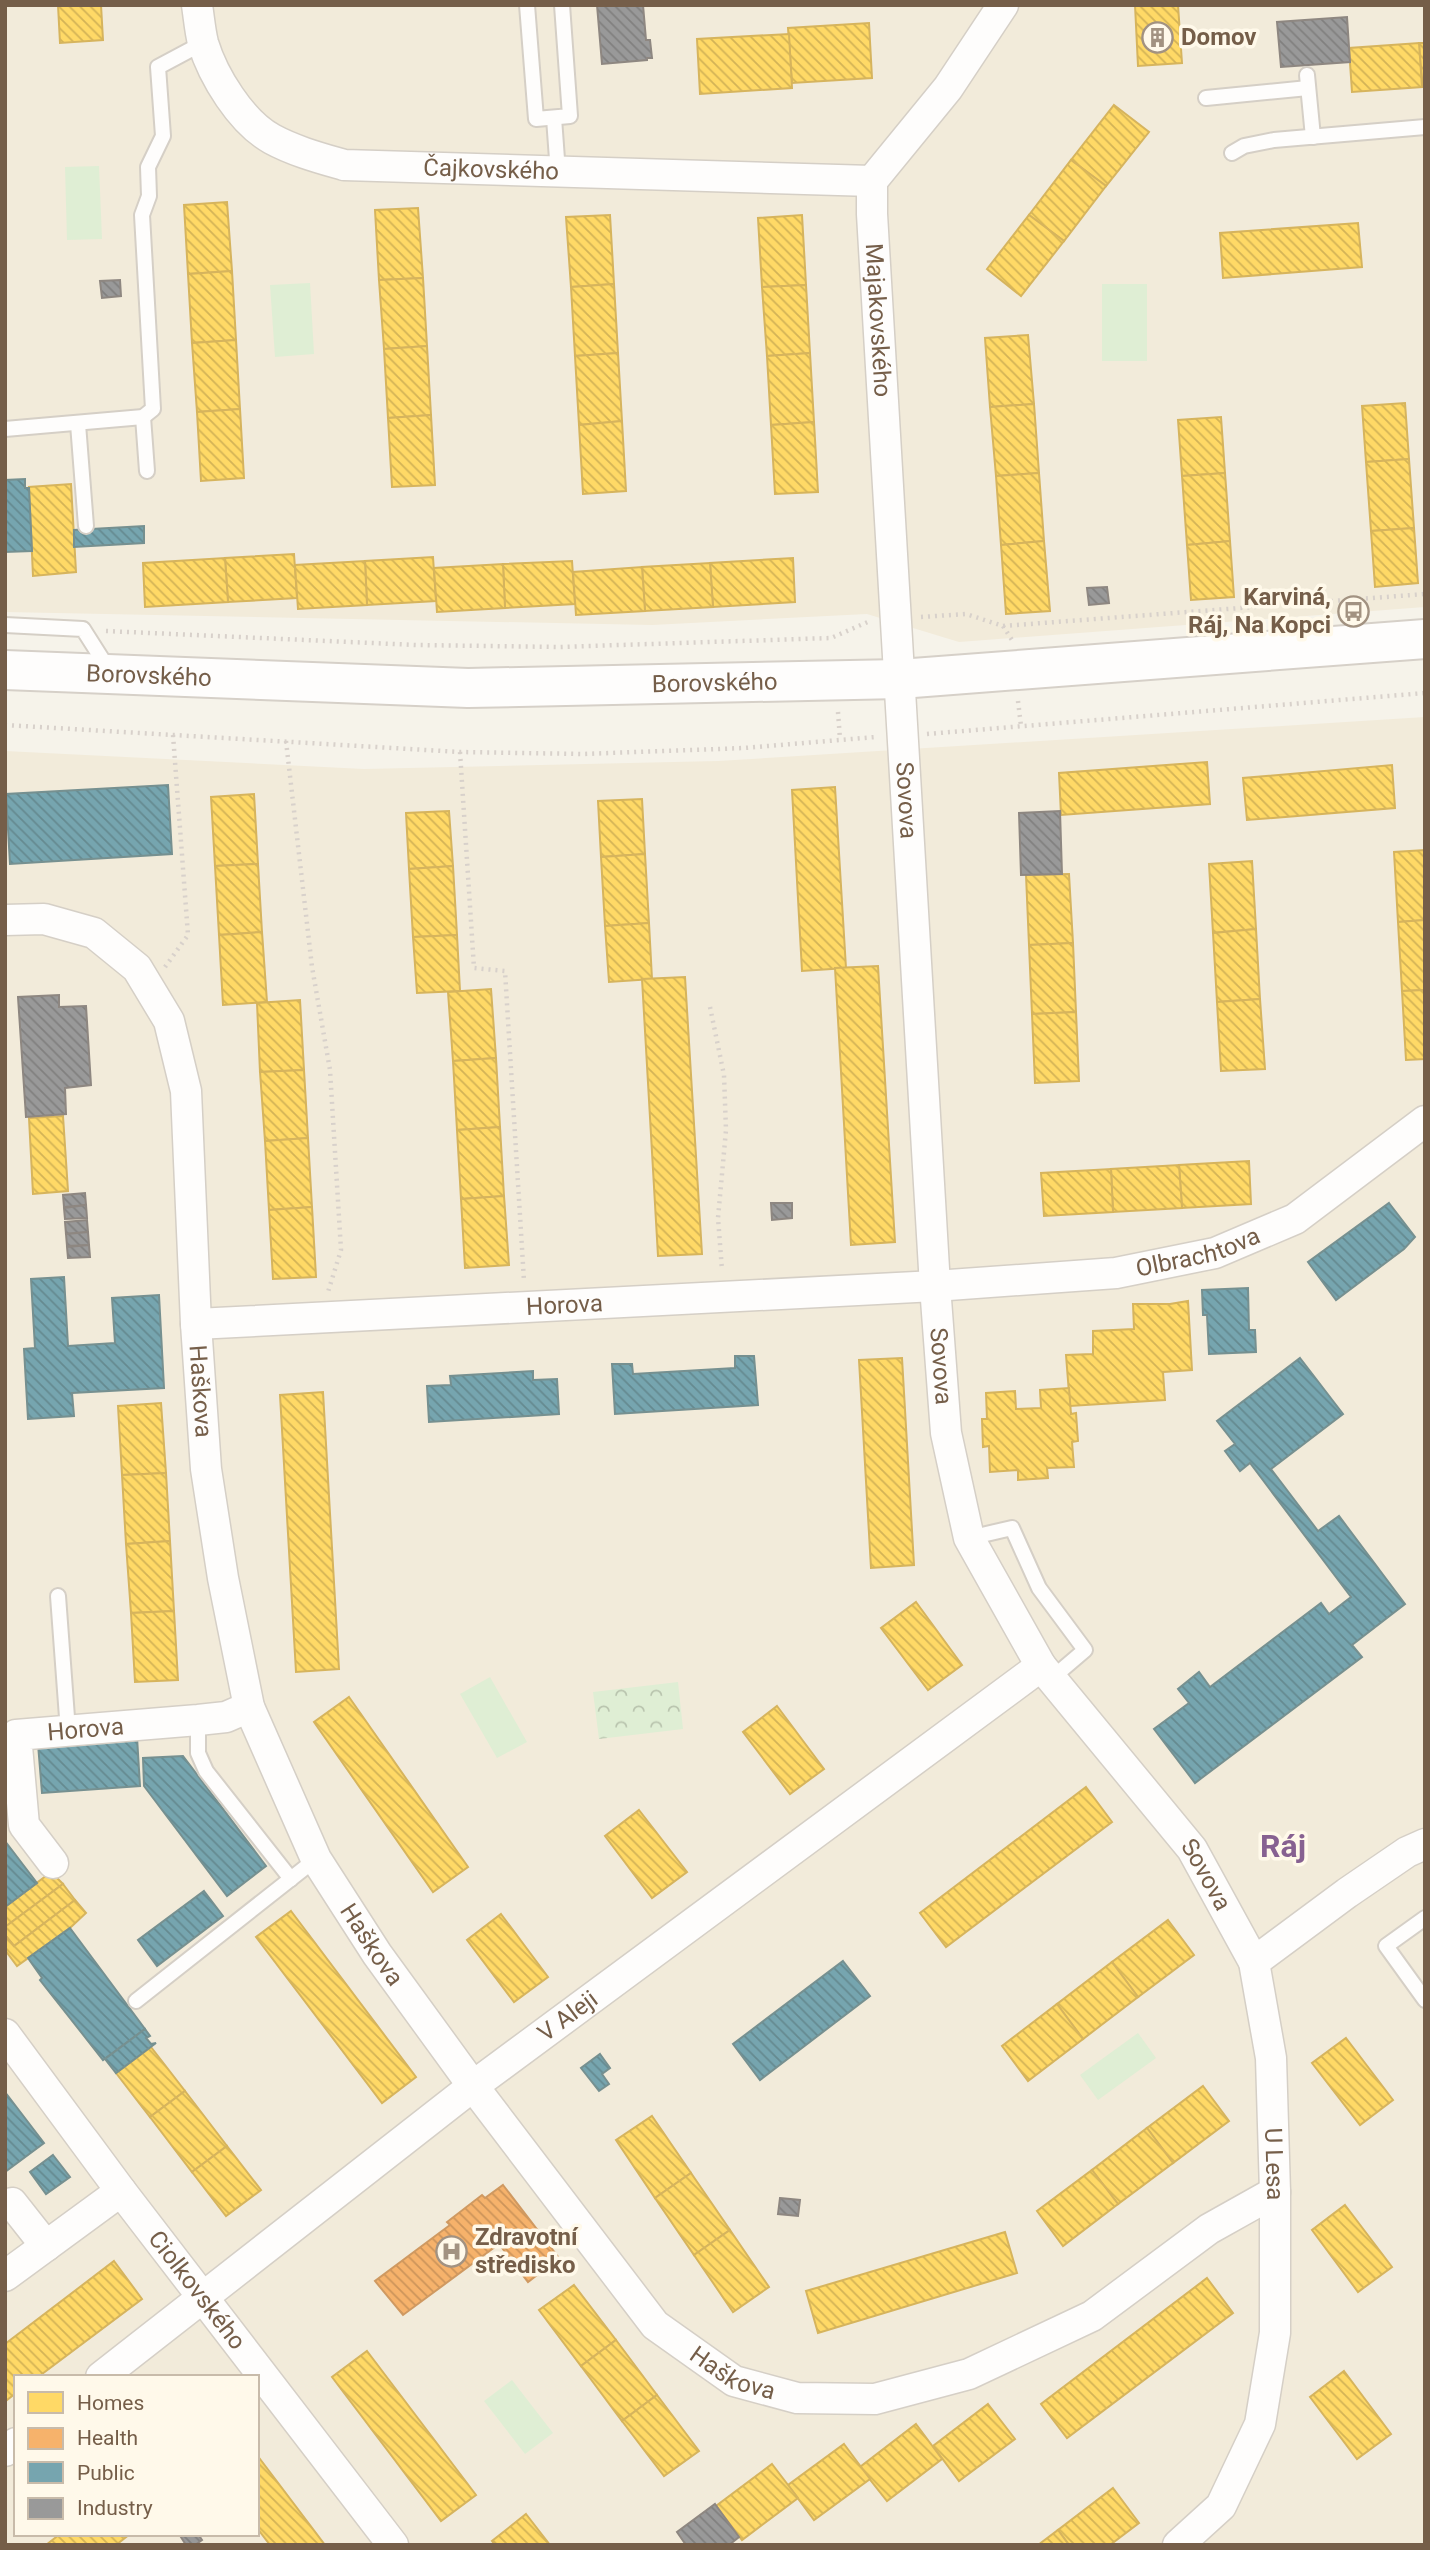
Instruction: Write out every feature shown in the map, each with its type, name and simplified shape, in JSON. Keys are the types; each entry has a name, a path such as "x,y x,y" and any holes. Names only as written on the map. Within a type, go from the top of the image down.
{"main road":[{"name":"Borovského","path":"5,670 468,688 900,679 1425,639"}],"street":[{"name":"Čajkovského","path":"197,5 203,43 219,80 240,111 270,138 313,156 356,166 872,181"},
{"path":"872,181 948,88 1003,5"},
{"name":"Majakovského","path":"872,181 900,679"},
{"name":"Sovova","path":"900,679 946,1433 969,1538 1046,1673 1192,1849 1254,1962"},
{"name":"Haškova","path":"5,920 44,919 94,933 136,968 169,1021 186,1091 196,1324 206,1469 222,1578 249,1707 316,1859 377,1954 473,2087 655,2325 734,2381 797,2398 875,2399 969,2374 1092,2316 1209,2230 1275,2192"},
{"name":"Olbrachtova","path":"935,1286 1116,1273 1215,1253 1295,1219 1425,1121"},
{"name":"Horova","path":"196,1324 935,1286"},
{"name":"V Aleji","path":"104,2375 473,2087 1046,1673"},
{"name":"Horova","path":"53,1863 24,1825 16,1735 226,1717 249,1707"},
{"path":"1254,1962 1407,1852 1425,1844"},
{"name":"U Lesa","path":"1178,2545 1221,2506 1260,2424 1275,2333 1271,2058 1254,1962"},
{"name":"Ciolkovského","path":"5,2034 121,2191 393,2545"},
{"path":"5,2276 121,2191"},
{"path":"12,2203 46,2246"}],"lane":[{"path":"527,5 536,119 570,116 562,5"},
{"path":"5,429 143,417 153,409 142,215 149,196 148,167 163,136 158,67 203,43"},
{"path":"1206,98 1307,82 1313,136"},
{"path":"554,118 558,173"},
{"path":"1232,152 1244,146 1274,140 1425,127"},
{"path":"143,417 147,471"},
{"path":"78,424 86,526"},
{"path":"5,625 83,629 112,674"},
{"path":"969,1538 1012,1528 1039,1588 1084,1650 1046,1673"},
{"path":"58,1596 68,1731"},
{"path":"198,1720 198,1752 206,1770 290,1879"},
{"path":"136,2001 316,1859"},
{"path":"1425,1918 1386,1946 1425,2000"}],"path":[{"path":"83,629 416,645 560,647 831,638 866,622 966,614 1003,626 1425,594"},
{"path":"5,725 460,752 583,754 717,749 903,736 1425,693"},
{"path":"150,989 188,935 173,735"},
{"path":"286,741 312,967 330,1070 341,1250 328,1288 325,1317"},
{"path":"460,752 474,968 505,971 526,1307"},
{"path":"710,1007 724,1088 726,1130 718,1218 724,1296"}],"shaded area":[{"path":"5,5 1425,5 1425,607 959,642 867,614 652,625 5,612"},
{"path":"1425,717 1425,2545 5,2545 5,751 364,769 718,761"}],"green space":[{"path":"99,166 102,239 67,240 65,167"},
{"path":"310,283 314,354 275,357 270,285"},
{"path":"1102,284 1147,284 1147,361 1102,361"},
{"path":"490,1677 527,1742 497,1758 460,1694"},
{"path":"678,1682 683,1729 599,1739 593,1692"},
{"path":"1138,2033 1156,2058 1098,2100 1080,2075"},
{"path":"512,2380 553,2433 525,2454 484,2401"}],"building: Homes":[{"path":"58,5 101,5 103,40 60,43"},
{"name":"Domov","path":"1135,5 1178,5 1182,63 1138,66"},
{"path":"869,23 872,78 792,83 788,28"},
{"path":"789,34 792,88 700,94 697,39"},
{"path":"1419,43 1425,43 1423,87 1422,87"},
{"path":"1419,43 1422,87 1352,92 1349,48"},
{"path":"1114,105 1149,132 1106,186 1071,160"},
{"path":"1071,160 1106,186 1064,241 1029,215"},
{"path":"227,202 232,271 188,274 184,205"},
{"path":"418,208 423,278 379,280 375,210"},
{"path":"610,215 614,284 571,287 566,217"},
{"path":"802,215 806,285 762,287 758,218"},
{"path":"1029,215 1064,241 1021,296 987,269"},
{"path":"1358,223 1362,267 1223,278 1220,233"},
{"path":"232,271 236,340 192,343 188,274"},
{"path":"423,278 427,346 384,349 379,280"},
{"path":"614,284 618,353 575,356 571,287"},
{"path":"806,285 810,353 767,356 762,287"},
{"path":"1028,335 1034,404 990,407 985,338"},
{"path":"236,340 240,409 197,412 192,343"},
{"path":"427,346 431,415 388,418 384,349"},
{"path":"618,353 622,421 579,425 575,356"},
{"path":"810,353 814,422 771,425 767,356"},
{"path":"1405,403 1409,459 1366,462 1362,406"},
{"path":"1034,404 1039,473 996,476 990,407"},
{"path":"240,409 244,478 201,481 197,412"},
{"path":"431,415 435,485 392,487 388,418"},
{"path":"1221,417 1225,473 1182,476 1178,420"},
{"path":"622,421 626,491 583,494 579,425"},
{"path":"814,422 818,492 775,494 771,425"},
{"path":"1409,459 1414,528 1371,531 1366,462"},
{"path":"1039,473 1044,541 1001,545 996,476"},
{"path":"1225,473 1230,541 1187,545 1182,476"},
{"path":"71,484 76,572 33,576 29,487"},
{"path":"1414,528 1418,583 1375,587 1371,531"},
{"path":"1044,541 1050,611 1006,614 1001,545"},
{"path":"1230,541 1234,597 1191,600 1187,545"},
{"path":"294,554 297,598 228,602 225,558"},
{"path":"433,557 436,601 367,605 365,561"},
{"path":"225,558 228,602 145,607 143,563"},
{"path":"793,558 795,602 713,607 710,563"},
{"path":"365,561 367,605 298,609 295,565"},
{"path":"572,561 575,604 505,608 503,564"},
{"path":"710,563 713,607 645,611 642,567"},
{"path":"503,564 505,608 437,612 434,568"},
{"path":"642,567 645,611 576,615 573,572"},
{"path":"1207,762 1210,804 1061,815 1059,773"},
{"path":"1392,765 1395,808 1247,820 1243,778"},
{"path":"835,787 846,968 802,971 792,790"},
{"path":"254,794 258,864 215,866 211,797"},
{"path":"642,799 645,854 601,857 598,801"},
{"path":"449,811 453,866 409,869 406,813"},
{"path":"1425,850 1425,920 1398,922 1394,852"},
{"path":"645,854 649,923 605,926 601,857"},
{"path":"1252,861 1256,929 1213,933 1209,864"},
{"path":"258,864 262,932 219,935 215,866"},
{"path":"453,866 457,935 413,937 409,869"},
{"path":"1069,874 1073,943 1029,945 1026,875"},
{"path":"1425,920 1425,990 1402,991 1398,922"},
{"path":"649,923 652,979 609,982 605,926"},
{"path":"1256,929 1260,999 1217,1002 1213,933"},
{"path":"262,932 267,1002 223,1005 219,935"},
{"path":"457,935 460,991 417,993 413,937"},
{"path":"1073,943 1076,1012 1032,1014 1029,945"},
{"path":"878,966 895,1242 851,1245 835,968"},
{"path":"685,977 702,1254 658,1256 642,979"},
{"path":"491,989 496,1058 453,1061 448,992"},
{"path":"1425,990 1425,1059 1406,1060 1402,991"},
{"path":"1260,999 1265,1069 1221,1071 1217,1002"},
{"path":"300,1000 304,1070 260,1072 257,1003"},
{"path":"1076,1012 1079,1081 1035,1083 1032,1014"},
{"path":"496,1058 500,1127 457,1130 453,1061"},
{"path":"304,1070 308,1138 265,1141 260,1072"},
{"path":"63,1116 68,1191 33,1194 29,1118"},
{"path":"500,1127 504,1196 461,1199 457,1130"},
{"path":"308,1138 312,1207 269,1210 265,1141"},
{"path":"1249,1161 1251,1204 1182,1208 1179,1165"},
{"path":"1179,1165 1182,1208 1113,1212 1111,1169"},
{"path":"1111,1169 1113,1212 1044,1216 1041,1173"},
{"path":"504,1196 509,1265 465,1268 461,1199"},
{"path":"312,1207 316,1277 273,1279 269,1210"},
{"path":"1188,1301 1192,1370 1163,1372 1165,1400 1070,1406 1066,1355 1093,1354 1093,1331 1134,1329 1133,1304"},
{"path":"902,1358 914,1565 871,1568 859,1360"},
{"path":"1069,1388 1071,1414 1076,1413 1078,1441 1072,1442 1074,1467 1047,1468 1048,1478 1018,1480 1018,1470 990,1472 989,1446 983,1447 982,1419 987,1419 986,1393 1015,1391 1016,1409 1041,1408 1040,1390"},
{"path":"323,1392 339,1669 296,1672 280,1395"},
{"path":"161,1403 166,1473 122,1475 118,1406"},
{"path":"166,1473 170,1541 126,1544 122,1475"},
{"path":"170,1541 174,1611 131,1613 126,1544"},
{"path":"916,1602 962,1665 928,1690 881,1628"},
{"path":"174,1611 178,1680 135,1682 131,1613"},
{"path":"349,1697 468,1867 433,1892 314,1722"},
{"path":"777,1706 824,1769 790,1794 743,1732"},
{"path":"1086,1787 1112,1822 946,1947 920,1913"},
{"path":"639,1810 687,1872 652,1898 605,1836"},
{"path":"51,1872 63,1884 5,1927 5,1907"},
{"path":"63,1884 75,1900 14,1946 5,1935 5,1927"},
{"path":"75,1900 86,1913 70,1928 17,1966 5,1950 5,1935 14,1946"},
{"path":"291,1911 416,2077 382,2103 256,1937"},
{"path":"501,1914 548,1977 514,2002 467,1940"},
{"path":"1168,1920 1194,1955 1138,1997 1112,1962"},
{"path":"1112,1962 1138,1997 1083,2039 1057,2004"},
{"path":"1057,2004 1083,2039 1028,2081 1002,2046"},
{"path":"1346,2038 1393,2100 1360,2125 1312,2063"},
{"path":"151,2047 185,2091 150,2117 116,2073"},
{"path":"1203,2086 1229,2121 1173,2163 1147,2128"},
{"path":"185,2091 227,2146 192,2172 150,2117"},
{"path":"652,2116 691,2173 655,2198 616,2140"},
{"path":"1147,2128 1173,2163 1118,2204 1092,2170"},
{"path":"227,2146 261,2190 226,2216 192,2172"},
{"path":"1092,2170 1118,2204 1063,2246 1037,2211"},
{"path":"691,2173 730,2230 694,2255 655,2198"},
{"path":"1345,2205 1392,2267 1358,2292 1312,2230"},
{"path":"730,2230 769,2287 733,2312 694,2255"},
{"path":"1005,2232 1017,2273 818,2333 806,2291"},
{"path":"114,2261 142,2299 41,2375 14,2375 14,2395 7,2400 5,2344"},
{"path":"1207,2278 1233,2313 1067,2438 1041,2404"},
{"path":"574,2285 616,2340 581,2366 539,2310"},
{"path":"616,2340 657,2395 622,2421 581,2366"},
{"path":"367,2351 476,2495 441,2521 332,2377"},
{"path":"1344,2371 1391,2434 1357,2459 1310,2397"},
{"path":"657,2395 699,2451 664,2476 622,2421"},
{"path":"988,2404 1015,2439 959,2481 933,2446"},
{"path":"916,2424 942,2459 887,2501 860,2467"},
{"path":"844,2444 870,2479 814,2520 788,2485"},
{"path":"259,2458 325,2545 270,2545 259,2531"},
{"path":"772,2464 798,2498 742,2540 716,2506"},
{"path":"1113,2488 1139,2523 1110,2545 1069,2545 1058,2530"},
{"path":"526,2514 550,2545 495,2545 492,2541"},
{"path":"1058,2530 1069,2545 1038,2545"},
{"path":"57,2536 127,2536 116,2545 46,2545"}],"building: Health":[{"name":"Zdravotní středisko","path":"503,2185 559,2258 528,2282 499,2244 403,2315 375,2281 450,2225 447,2222 482,2195 485,2198"}],"building: Public":[{"path":"25,479 25,488 29,488 32,551 5,552 5,480"},
{"path":"144,526 144,543 74,547 74,530"},
{"path":"168,785 172,854 10,864 6,794"},
{"path":"1389,1203 1415,1237 1404,1249 1336,1300 1308,1262"},
{"path":"64,1277 68,1346 115,1343 112,1298 159,1295 164,1388 72,1393 74,1416 28,1419 24,1349 35,1348 31,1279"},
{"path":"1248,1288 1249,1330 1255,1330 1256,1352 1209,1354 1207,1315 1203,1315 1202,1290"},
{"path":"735,1356 754,1356 758,1405 615,1414 612,1364 632,1364 633,1374 735,1368"},
{"path":"1300,1358 1343,1414 1271,1469 1318,1531 1339,1516 1405,1604 1352,1645 1362,1657 1195,1783 1154,1729 1189,1703 1178,1689 1199,1672 1210,1687 1321,1603 1329,1614 1351,1597 1250,1463 1240,1471 1225,1451 1235,1444 1217,1421"},
{"path":"533,1371 533,1380 557,1379 559,1414 429,1422 427,1386 451,1385 450,1376"},
{"path":"137,1737 140,1786 42,1793 38,1744"},
{"path":"183,1756 266,1866 227,1896 144,1786 143,1758"},
{"path":"5,1841 37,1883 5,1907"},
{"path":"204,1891 223,1916 157,1966 138,1940"},
{"path":"70,1928 145,2029 103,2060 40,1980 42,1978 28,1958"},
{"path":"843,1961 870,1996 760,2080 733,2044"},
{"path":"145,2029 150,2036 146,2038 151,2044 156,2043 116,2073 105,2059"},
{"path":"600,2054 610,2068 602,2074 609,2084 599,2091 581,2068"},
{"path":"5,2092 44,2143 5,2172"},
{"path":"53,2155 70,2177 46,2194 30,2172"}],"building: Industry":[{"path":"597,5 643,5 646,40 650,40 652,58 602,64"},
{"path":"1347,17 1350,62 1281,67 1277,22"},
{"path":"120,280 121,296 102,298 100,281"},
{"path":"1107,587 1109,603 1089,605 1087,588"},
{"path":"1060,811 1062,874 1021,875 1019,813"},
{"path":"59,995 59,1007 86,1006 91,1085 65,1088 66,1114 26,1117 18,997"},
{"path":"85,1193 86,1205 64,1207 63,1195"},
{"path":"771,1203 792,1203 792,1218 772,1220"},
{"path":"86,1205 87,1218 65,1219 64,1208"},
{"path":"87,1220 88,1232 66,1234 65,1222"},
{"path":"88,1232 89,1245 67,1246 66,1234"},
{"path":"89,1245 90,1257 68,1258 67,1247"},
{"path":"780,2198 800,2200 798,2216 778,2214"},
{"path":"715,2504 739,2537 729,2545 686,2545 677,2532"},
{"path":"180,2536 199,2536 202,2540 195,2545 186,2545"}],"place":[{"name":"Domov","path":"1158,37"},
{"name":"Karviná, Ráj, Na Kopci","path":"1354,611"},
{"name":"Zdravotní středisko","path":"452,2251"}],"district":[{"name":"Ráj","path":"1283,1846"}]}
